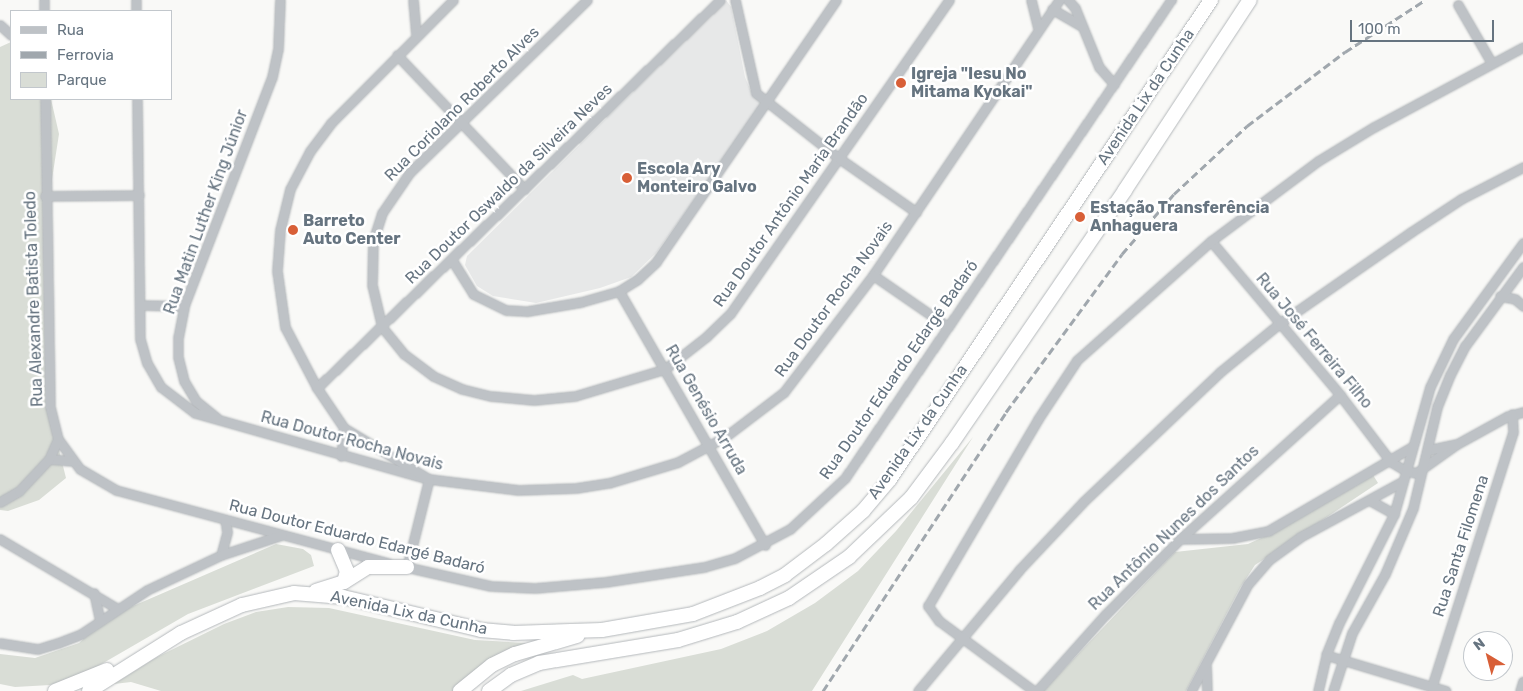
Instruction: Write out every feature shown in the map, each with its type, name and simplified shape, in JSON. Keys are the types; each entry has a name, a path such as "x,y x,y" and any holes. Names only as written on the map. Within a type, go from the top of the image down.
{"highway":[{"name":"Avenida Lix da Cunha","path":"156,648 242,605 294,592 344,597 481,630 513,632 602,630 693,614 760,588 785,574 826,544 863,511 890,478 1212,0"},
{"name":"Avenida Lix da Cunha","path":"489,691 511,675 539,664 678,640 737,622 789,598 849,557 911,498 952,443 1125,190 1250,0"},
{"path":"338,550 348,571 344,582"},
{"path":"307,593 344,582 368,567 407,567"},
{"path":"460,691 492,665 515,654 602,630"},
{"path":"55,691 83,682 156,648"},
{"path":"89,691 156,648"}],"street":[{"name":"Rua Matin Luther King Júnior","path":"221,421 196,401 184,382 178,357 184,306 272,77 278,49 280,0"},
{"path":"413,0 416,37"},
{"path":"407,567 429,479 344,428 317,388 285,327 277,271 280,230 290,189 310,151 331,123 453,0"},
{"name":"Rua Coriolano Roberto Alves","path":"382,327 374,303 371,259 373,241 382,213 410,172 587,0"},
{"name":"Rua Doutor Oswaldo da Silveira Neves","path":"317,388 720,0"},
{"path":"735,0 751,78 756,93 840,159 916,212"},
{"path":"452,260 473,294 506,310 552,308 619,290 656,262 836,0"},
{"name":"Rua Doutor Antônio Maria Brandão","path":"382,327 404,354 433,376 462,389 491,396 534,400 575,396 664,369 706,338 730,314 840,159 949,0"},
{"path":"1031,0 1038,28"},
{"name":"Rua Doutor Rocha Novais","path":"137,100 140,339 147,363 161,387 195,413 341,456 429,479 526,490 576,488 650,472 711,447 784,392 873,275 1038,28 1059,0"},
{"path":"1068,0 1075,8 1099,67 1114,84"},
{"name":"Rua Doutor Eduardo Edargé Badaró","path":"58,439 73,461 96,481 116,490 338,550 491,586 535,588 605,582 704,567 765,545 805,517 845,478 1172,0"},
{"path":"1242,12 1256,0"},
{"path":"1458,5 1491,62"},
{"path":"1052,9 1081,26"},
{"path":"0,25 10,34"},
{"path":"1035,691 939,622 928,606 1077,360 1211,241 1318,161 1491,62 1523,47"},
{"path":"397,55 524,189"},
{"name":"Rua Alexandre Batista Toledo","path":"44,100 50,406 58,439"},
{"path":"918,691 1019,570 1127,458 1220,372 1280,323 1461,199 1523,167"},
{"path":"45,196 139,195"},
{"name":"Rua José Ferreira Filho","path":"1211,241 1340,394 1392,462 1406,471"},
{"path":"1318,691 1326,655 1394,514 1430,387 1453,339 1523,243"},
{"path":"1333,691 1352,633 1386,574 1413,508 1437,406 1450,375 1465,346 1523,267"},
{"path":"873,275 948,327"},
{"name":"Rua Genésio Arruda","path":"619,290 711,447 765,545"},
{"path":"1500,296 1515,299 1523,306"},
{"path":"141,305 184,306"},
{"name":"Rua Antônio Nunes dos Santos","path":"1035,691 1105,615 1180,539 1340,394"},
{"path":"1406,471 1416,473 1422,470 1456,444 1512,414 1523,405"},
{"path":"1512,414 1523,412"},
{"name":"Rua Santa Filomena","path":"1432,686 1513,432 1512,414"},
{"path":"341,456 344,428"},
{"path":"0,502 19,491 49,459 58,439"},
{"path":"1180,539 1232,538 1268,532 1392,462 1412,447 1428,450 1456,444"},
{"path":"49,459 73,461"},
{"path":"1191,691 1248,584 1270,559 1300,537 1403,481"},
{"path":"1369,500 1394,514"},
{"path":"222,555 227,532 225,520"},
{"path":"0,643 38,649 81,634 116,608 222,555 282,535"},
{"path":"0,539 94,593 116,608"},
{"path":"94,593 100,621"},
{"path":"1326,655 1446,691"},
{"path":"1206,664 1208,691"},
{"path":"1520,691 1523,681"}],"shaded area":[{"name":"Escola Ary Monteiro Galvo","path":"726,0 731,7 745,77 752,94 762,104 656,253 631,277 600,288 536,303 493,296 477,286 465,265 467,256"}],"green space":[{"path":"10,42 10,100 51,100 59,134 50,192 50,414 66,478 39,500 8,511 0,510 0,47"},
{"path":"973,437 812,691 521,691 573,675 582,679 721,649 767,631 815,603 858,571 896,531"},
{"path":"1373,475 1378,483 1255,565 1240,588 1186,691 1043,691 1175,552 1248,544 1274,532"},
{"path":"276,544 303,549 311,555 314,566 188,614 86,673 50,685 15,687 0,684 0,654 35,658 79,643 110,616"},
{"path":"288,607 329,608 475,640 526,643 501,656 455,691 161,691 131,682 114,684 157,657 224,624 256,612"}],"railway":[{"path":"823,691 1006,412 1122,254 1174,194 1247,126 1345,52 1425,0"}],"place":[{"name":"Igreja \"Iesu No Mitama Kyokai\"","path":"901,83"},
{"name":"Escola Ary Monteiro Galvo","path":"627,178"},
{"name":"Estação Transferência Anhaguera","path":"1080,217"},
{"name":"Barreto Auto Center","path":"293,230"}]}
